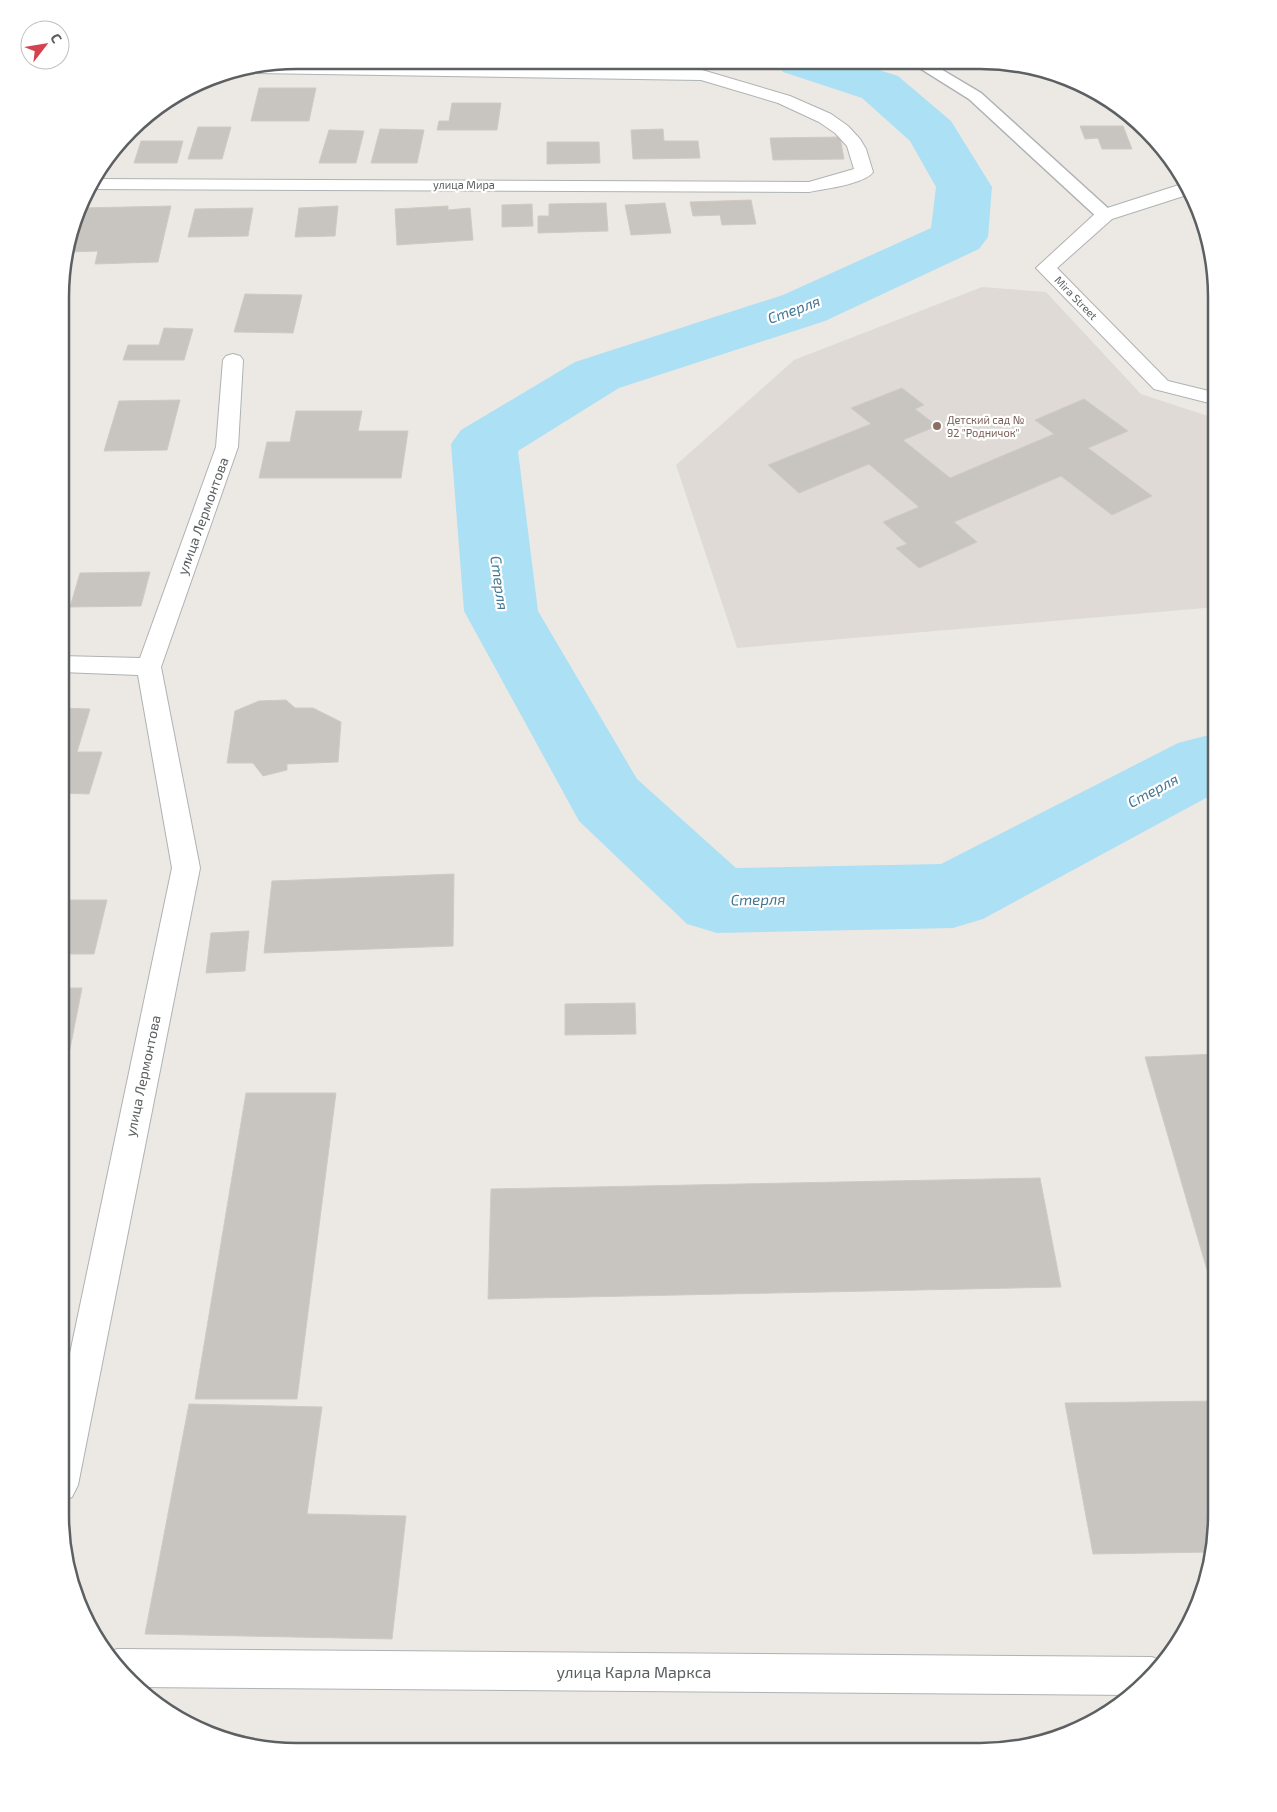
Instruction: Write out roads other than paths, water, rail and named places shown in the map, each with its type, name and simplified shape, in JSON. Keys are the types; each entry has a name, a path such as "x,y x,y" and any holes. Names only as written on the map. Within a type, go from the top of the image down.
{"street":[{"name":"улица Мира","path":"98,184 809,187 838,181 864,172 854,143 827,118 764,92 702,75 315,69"},
{"name":"Mira Street","path":"1182,190 1105,215 1046,268 1160,385 1208,396"},
{"name":"улица Лермонтова","path":"69,1441 186,868 149,667 228,447 234,360"},
{"path":"69,664 149,667"},
{"name":"улица Карла Маркса","path":"127,1668 1141,1676"}],"lane":[{"path":"930,69 975,96 1105,215"}],"waterway":[{"name":"Стерля","path":"825,69 880,87 932,132 964,187 959,237 804,308 597,375 484,444 501,611 608,800 717,901 953,896 1208,763"}],"place":[{"name":"Детский сад № 92 \"Родничок\"","path":"937,426"}]}
